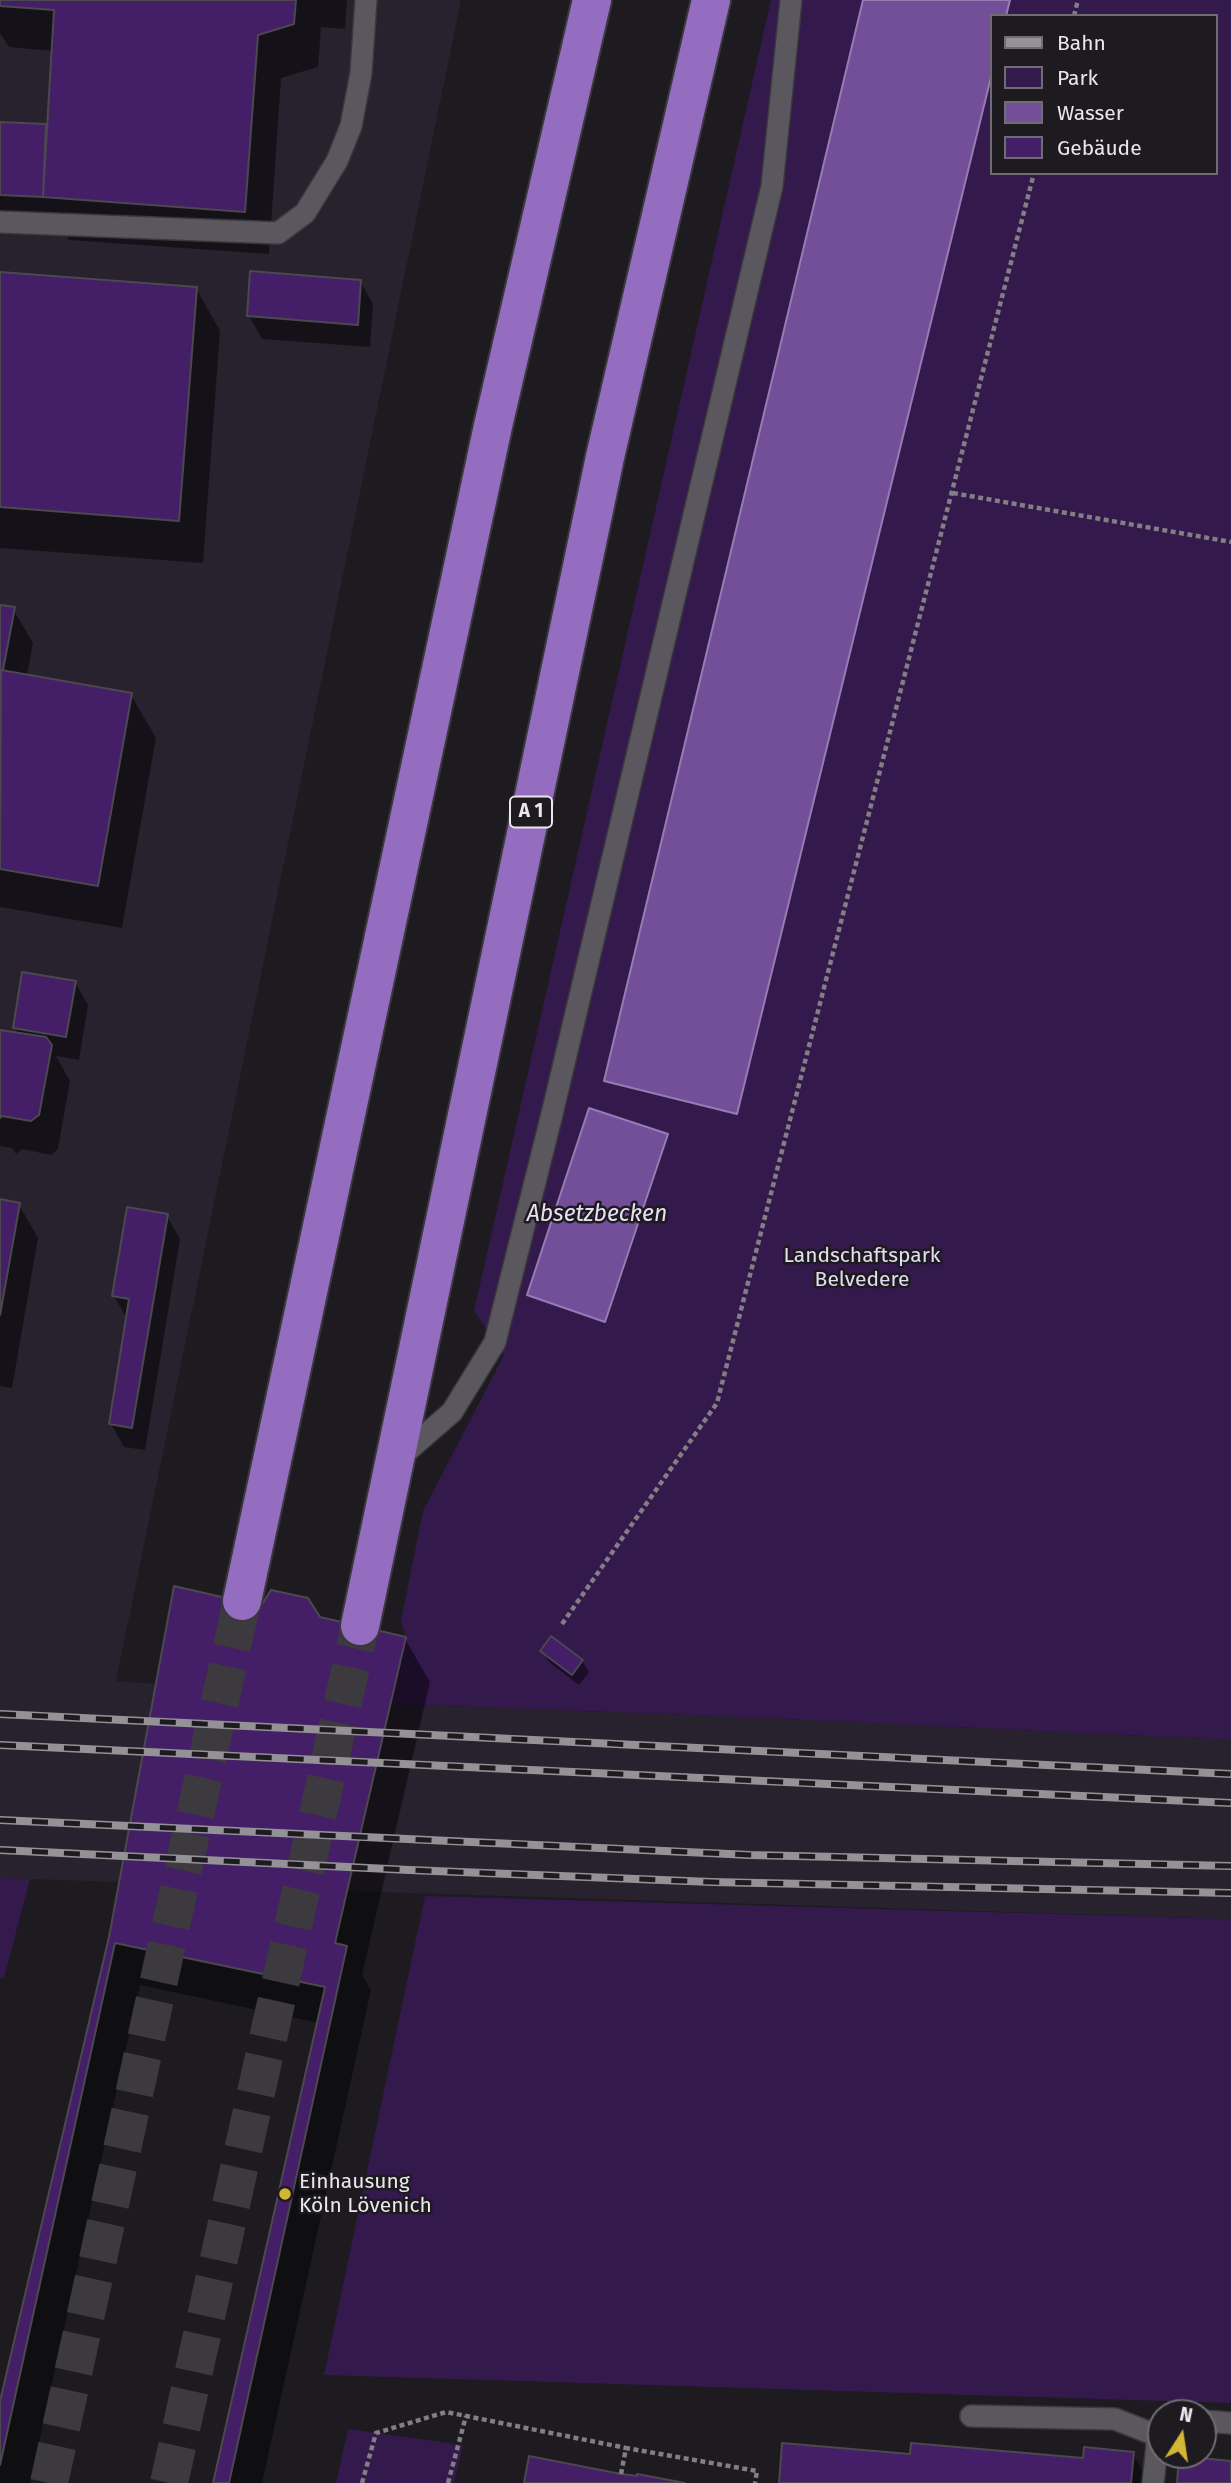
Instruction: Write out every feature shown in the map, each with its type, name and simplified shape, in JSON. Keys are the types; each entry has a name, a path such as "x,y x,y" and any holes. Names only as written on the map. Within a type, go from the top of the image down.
{"highway":[{"path":"242,1601 493,426 592,0"},
{"name":"A 1","path":"360,1626 605,457 710,0"}],"lane":[{"path":"0,222 278,233 305,213 337,161 351,126 361,73 366,0"},
{"path":"394,1463 452,1412 495,1342 552,1114 772,186 791,0"},
{"path":"971,2416 1115,2419 1147,2431"}],"path":[{"path":"562,1624 717,1403 1033,175"},
{"path":"953,493 1231,542"},
{"path":"362,2483 376,2432 446,2412 757,2472 755,2483"},
{"path":"448,2483 466,2416"},
{"path":"621,2474 626,2448"}],"shaded area":[{"path":"0,0 461,0 116,1681 156,1684 119,1882 0,1878"},
{"path":"391,1704 721,1716 1231,1740 1231,1919 347,1891"}],"green space":[{"name":"Landschaftspark Belvedere","path":"771,0 1231,0 1231,1740 721,1716 391,1704 406,1637 401,1621 423,1511 504,1355 474,1311"},
{"path":"0,1878 30,1879 4,1978 0,1978"},
{"path":"425,1896 1231,1919 1231,2403 1217,2403 1217,2399 1147,2400 324,2375"},
{"path":"348,2429 463,2445 454,2483 336,2483"}],"water":[{"path":"863,0 1010,0 1006,14 990,14 990,81 737,1114 604,1081"},
{"name":"Absetzbecken","path":"589,1108 668,1134 605,1322 527,1295"}],"building":[{"path":"0,0 296,0 294,24 258,35 245,212 43,197 54,10 0,6"},
{"path":"0,122 46,124 43,197 0,195"},
{"path":"250,271 361,280 358,325 247,316"},
{"path":"0,272 197,287 179,521 0,507"},
{"path":"0,605 15,607 0,677"},
{"path":"1,670 132,693 98,886 0,869"},
{"path":"22,972 76,981 66,1037 13,1028"},
{"path":"0,1030 46,1037 52,1045 39,1115 31,1121 2,1116 0,1118"},
{"path":"0,1199 20,1203 0,1315"},
{"path":"127,1207 168,1214 132,1428 109,1424 129,1299 112,1296"},
{"name":"Einhausung Köln Lövenich","path":"174,1586 261,1606 271,1590 308,1598 320,1617 406,1637 335,1943 347,1946 229,2483 213,2483 325,1987 115,1943 0,2465 0,2401 109,1937"},
{"path":"551,1636 583,1660 572,1675 540,1651"},
{"path":"782,2443 910,2454 911,2443 1083,2458 1084,2447 1134,2452 1131,2483 779,2483"},
{"path":"529,2456 621,2474 637,2474 685,2483 524,2483"},
{"path":"1217,2460 1231,2461 1231,2483 1177,2483 1178,2469 1217,2469"}],"tunnel":[{"path":"49,2483 242,1601"},
{"path":"169,2483 360,1626"}],"railway":[{"path":"0,1714 1231,1774"},
{"path":"0,1745 1231,1803"},
{"path":"0,1820 750,1855 1231,1866"},
{"path":"0,1850 712,1882 1231,1893"}],"place":[{"name":"Einhausung Köln Lövenich","path":"285,2194"}]}
